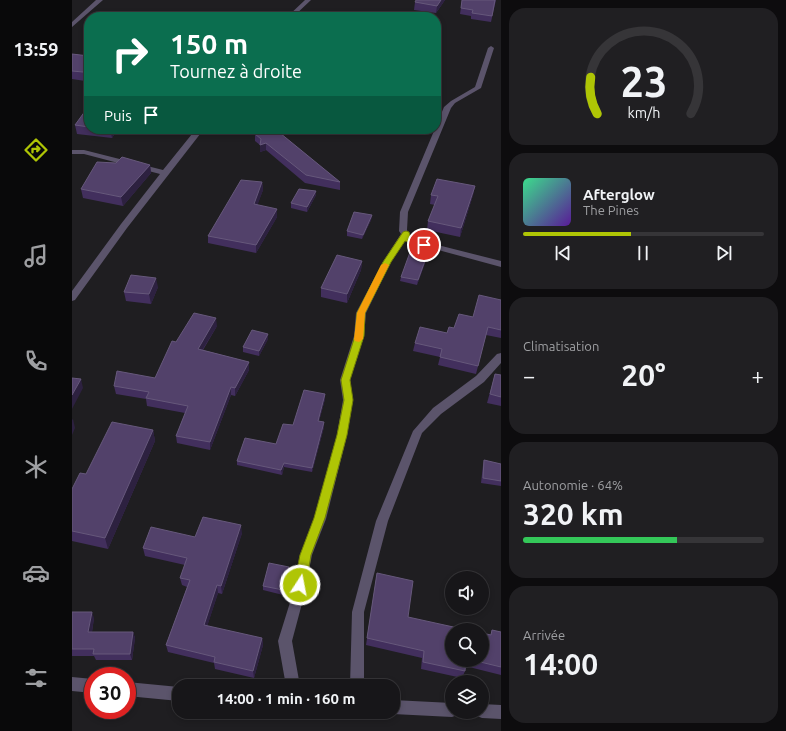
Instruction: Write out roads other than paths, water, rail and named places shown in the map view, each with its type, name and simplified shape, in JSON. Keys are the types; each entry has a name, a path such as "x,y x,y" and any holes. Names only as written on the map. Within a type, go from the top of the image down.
{"street":[{"path":"85,12 100,0"},
{"path":"295,12 308,0"},
{"path":"72,25 84,13"},
{"path":"441,124 448,107 453,102 478,88 491,48"},
{"path":"72,298 164,173 196,134"},
{"path":"437,134 404,212 403,231 408,239 415,242 501,264"},
{"path":"72,152 84,152 164,173"},
{"path":"292,679 285,641 298,596 306,555 320,518 342,435 348,400 345,380 359,336 361,313 387,262 406,234"},
{"path":"357,679 358,612 382,521 418,431 437,411 480,379 501,357"},
{"path":"72,684 84,685"},
{"path":"136,690 172,693"},
{"path":"400,707 445,710"},
{"path":"489,711 501,712"}]}
